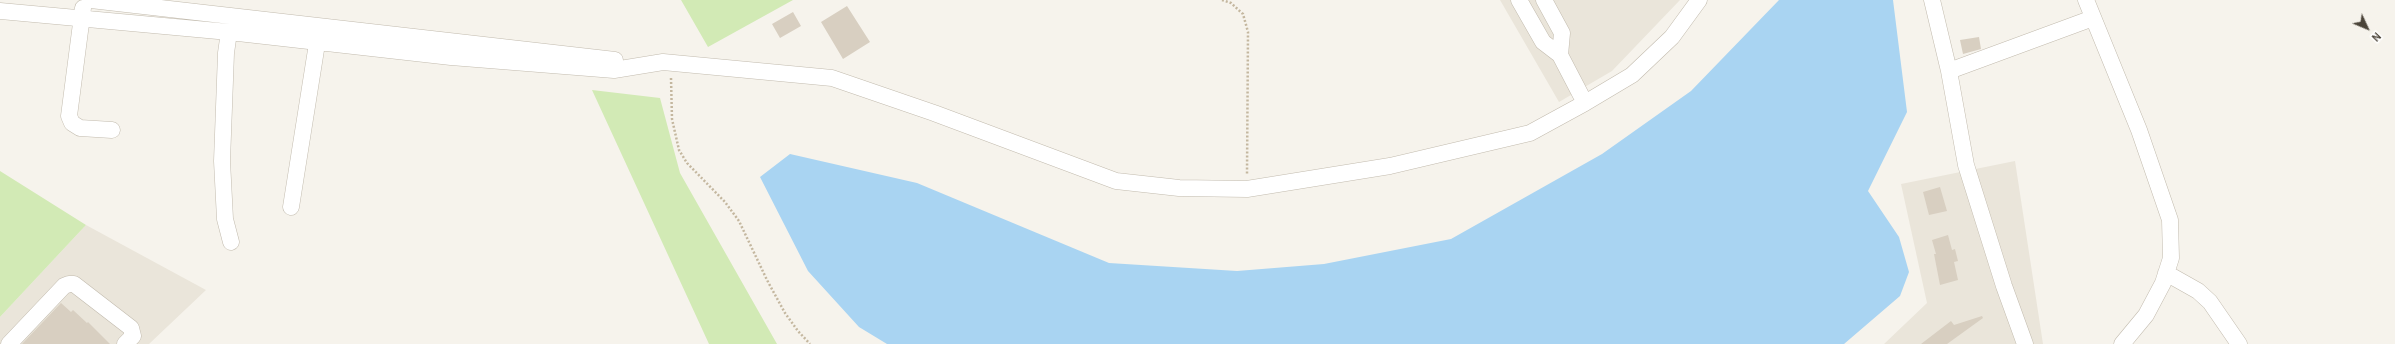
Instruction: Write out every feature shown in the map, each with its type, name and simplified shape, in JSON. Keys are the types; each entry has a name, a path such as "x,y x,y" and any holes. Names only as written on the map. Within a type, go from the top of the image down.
{"street":[{"path":"84,0 69,116 72,123 80,128 112,130"},
{"path":"91,0 319,33 616,60 629,66 671,62 832,78 934,113 1116,181 1180,188 1247,189 1390,166 1530,133 1585,103 1632,74 1672,36 1699,0"},
{"path":"1519,0 1543,42 1560,55 1585,103"},
{"path":"1544,0 1562,33 1560,55"},
{"path":"1932,0 1949,71 1966,165 2004,286 2025,344"},
{"path":"2086,0 2139,130 2170,220 2171,258 2166,273 2146,315 2122,344"},
{"path":"0,10 229,32 319,33"},
{"path":"1949,71 2093,18"},
{"path":"229,32 226,53 222,161 225,219 231,242"},
{"path":"291,207 319,33"},
{"path":"2166,273 2198,291 2206,298 2239,344"},
{"path":"8,344 64,286 69,284 74,284 131,328 132,336 126,344"}],"path":[{"path":"1222,0 1231,3 1243,14 1248,32 1247,189"},
{"path":"671,62 672,118 679,150 687,163 725,202 739,220 767,280 785,313 810,344"}],"shaded area":[{"path":"1500,0 1680,0 1612,71 1559,102"},
{"path":"2015,161 2043,344 1884,344 1927,303 1901,184"},
{"path":"86,225 206,290 149,344 0,344 0,317"}],"green space":[{"path":"681,0 793,0 708,47"},
{"path":"592,90 660,98 680,173 777,344 709,344"},
{"path":"0,171 86,225 0,317"}],"water":[{"path":"1779,0 1893,0 1907,112 1868,191 1899,237 1909,272 1900,296 1844,344 887,344 859,327 808,271 760,177 790,154 917,183 1109,263 1237,271 1324,264 1451,239 1602,154 1691,91"}],"building":[{"path":"847,6 870,42 843,59 821,22"},
{"path":"793,12 801,26 780,38 772,24"},
{"path":"1979,37 1981,49 1963,54 1960,40"},
{"path":"1940,187 1947,211 1929,215 1923,192"},
{"path":"1948,235 1952,250 1955,249 1958,261 1954,262 1958,280 1940,285 1934,254 1936,254 1932,240"},
{"path":"61,303 71,312 73,310 87,323 88,322 110,344 22,344"},
{"path":"1982,316 1983,318 1947,344 1921,344 1951,321 1954,325"}]}
